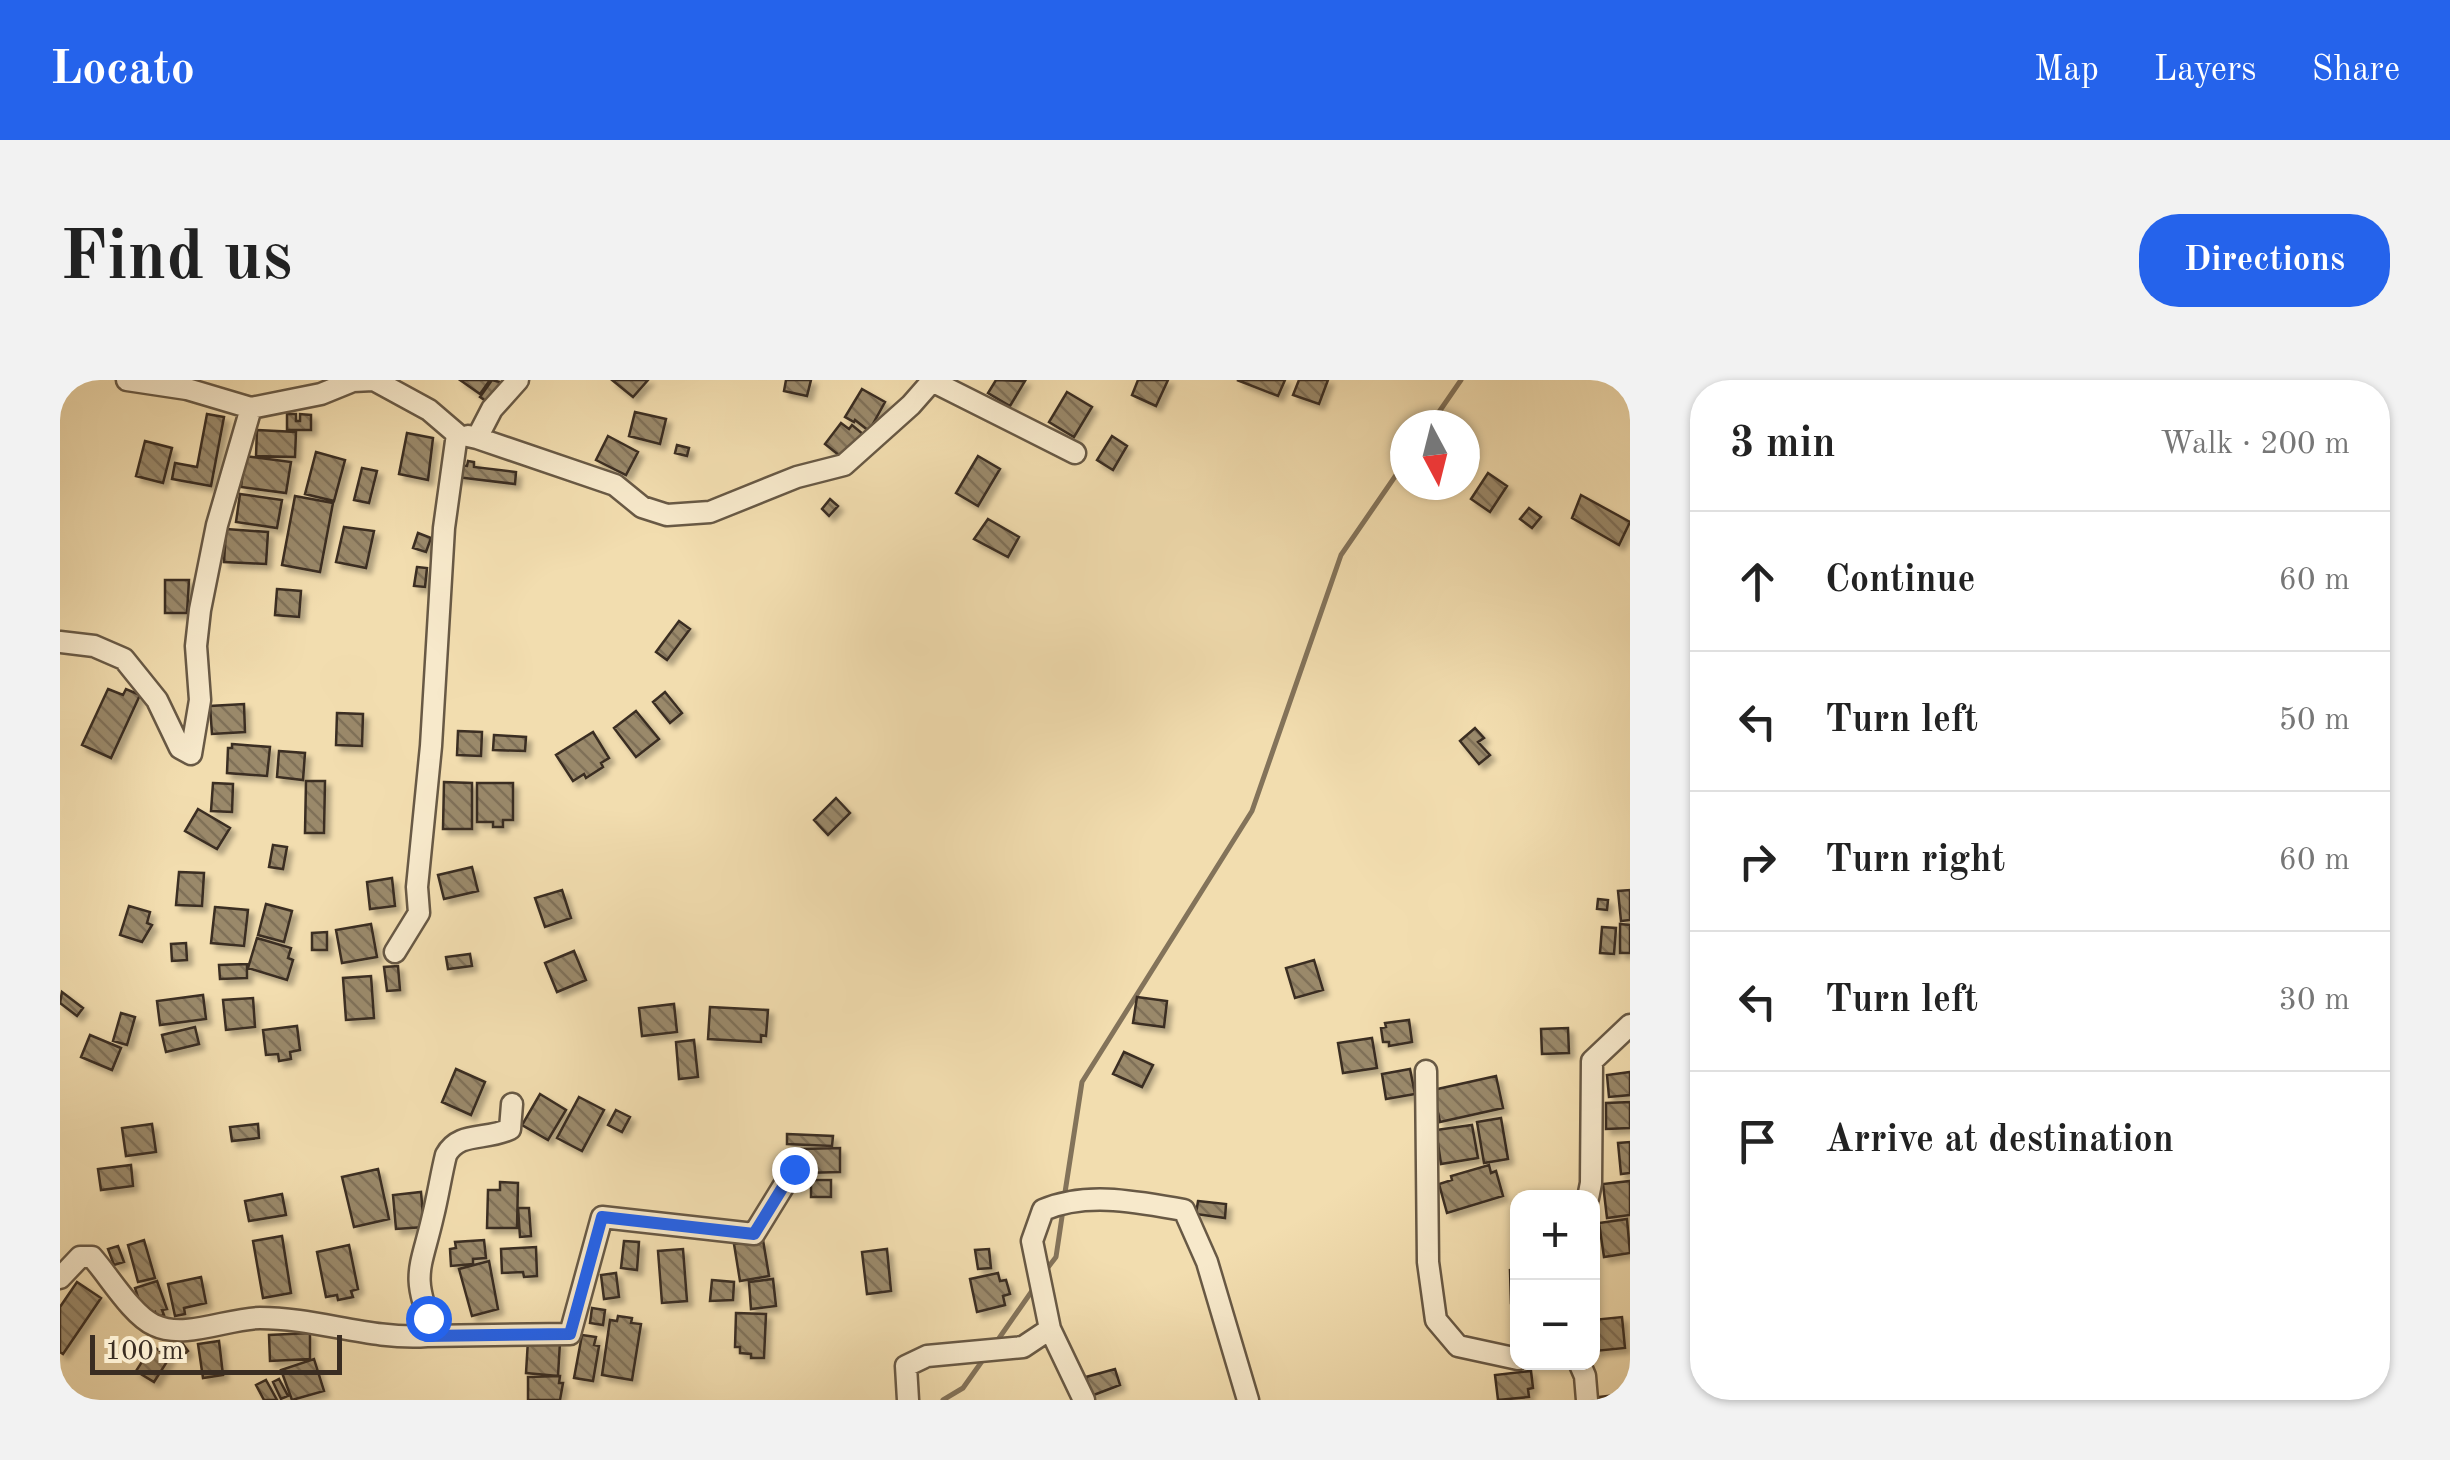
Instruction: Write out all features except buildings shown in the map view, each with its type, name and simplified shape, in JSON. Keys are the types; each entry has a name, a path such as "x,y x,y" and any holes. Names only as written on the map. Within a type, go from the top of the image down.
{"street":[{"path":"127,380 187,389 251,408 320,394 353,381 373,380 467,436 615,485 642,507 667,515 710,512 798,477 844,465 933,380 1075,453"},
{"path":"395,952 419,913 417,887 429,772 444,528 467,436 518,380"},
{"path":"60,642 94,646 124,659 157,700 180,748 191,754 200,700 196,646 200,610 217,525 251,408"},
{"path":"1590,1190 1592,1061 1630,1025"},
{"path":"1426,1071 1428,1262 1436,1320 1458,1346 1510,1357"},
{"path":"427,1336 432,1329 419,1287 418,1264 446,1155 463,1138 488,1138 510,1129 512,1104"},
{"path":"60,1278 80,1257 92,1257 134,1310 154,1326 176,1329 259,1318 374,1336 570,1334 602,1217 754,1234 794,1169"},
{"path":"1084,1400 1050,1329 1032,1241 1043,1210 1064,1201 1125,1200 1184,1210 1207,1262 1248,1400"},
{"path":"908,1400 906,1366 927,1356 1024,1347 1050,1329"},
{"path":"1582,1370 1587,1400"}],"waterway":[{"path":"1440,410 1461,380"},
{"path":"1064,1199 1082,1082 1252,811 1341,555 1390,484"},
{"path":"1046,1270 1056,1257 1063,1210"},
{"path":"995,1344 1034,1288"},
{"path":"943,1400 963,1388 985,1357"}],"route":[{"path":"428,1318 432,1329 427,1336 570,1334 602,1217 754,1234 794,1169"}]}
